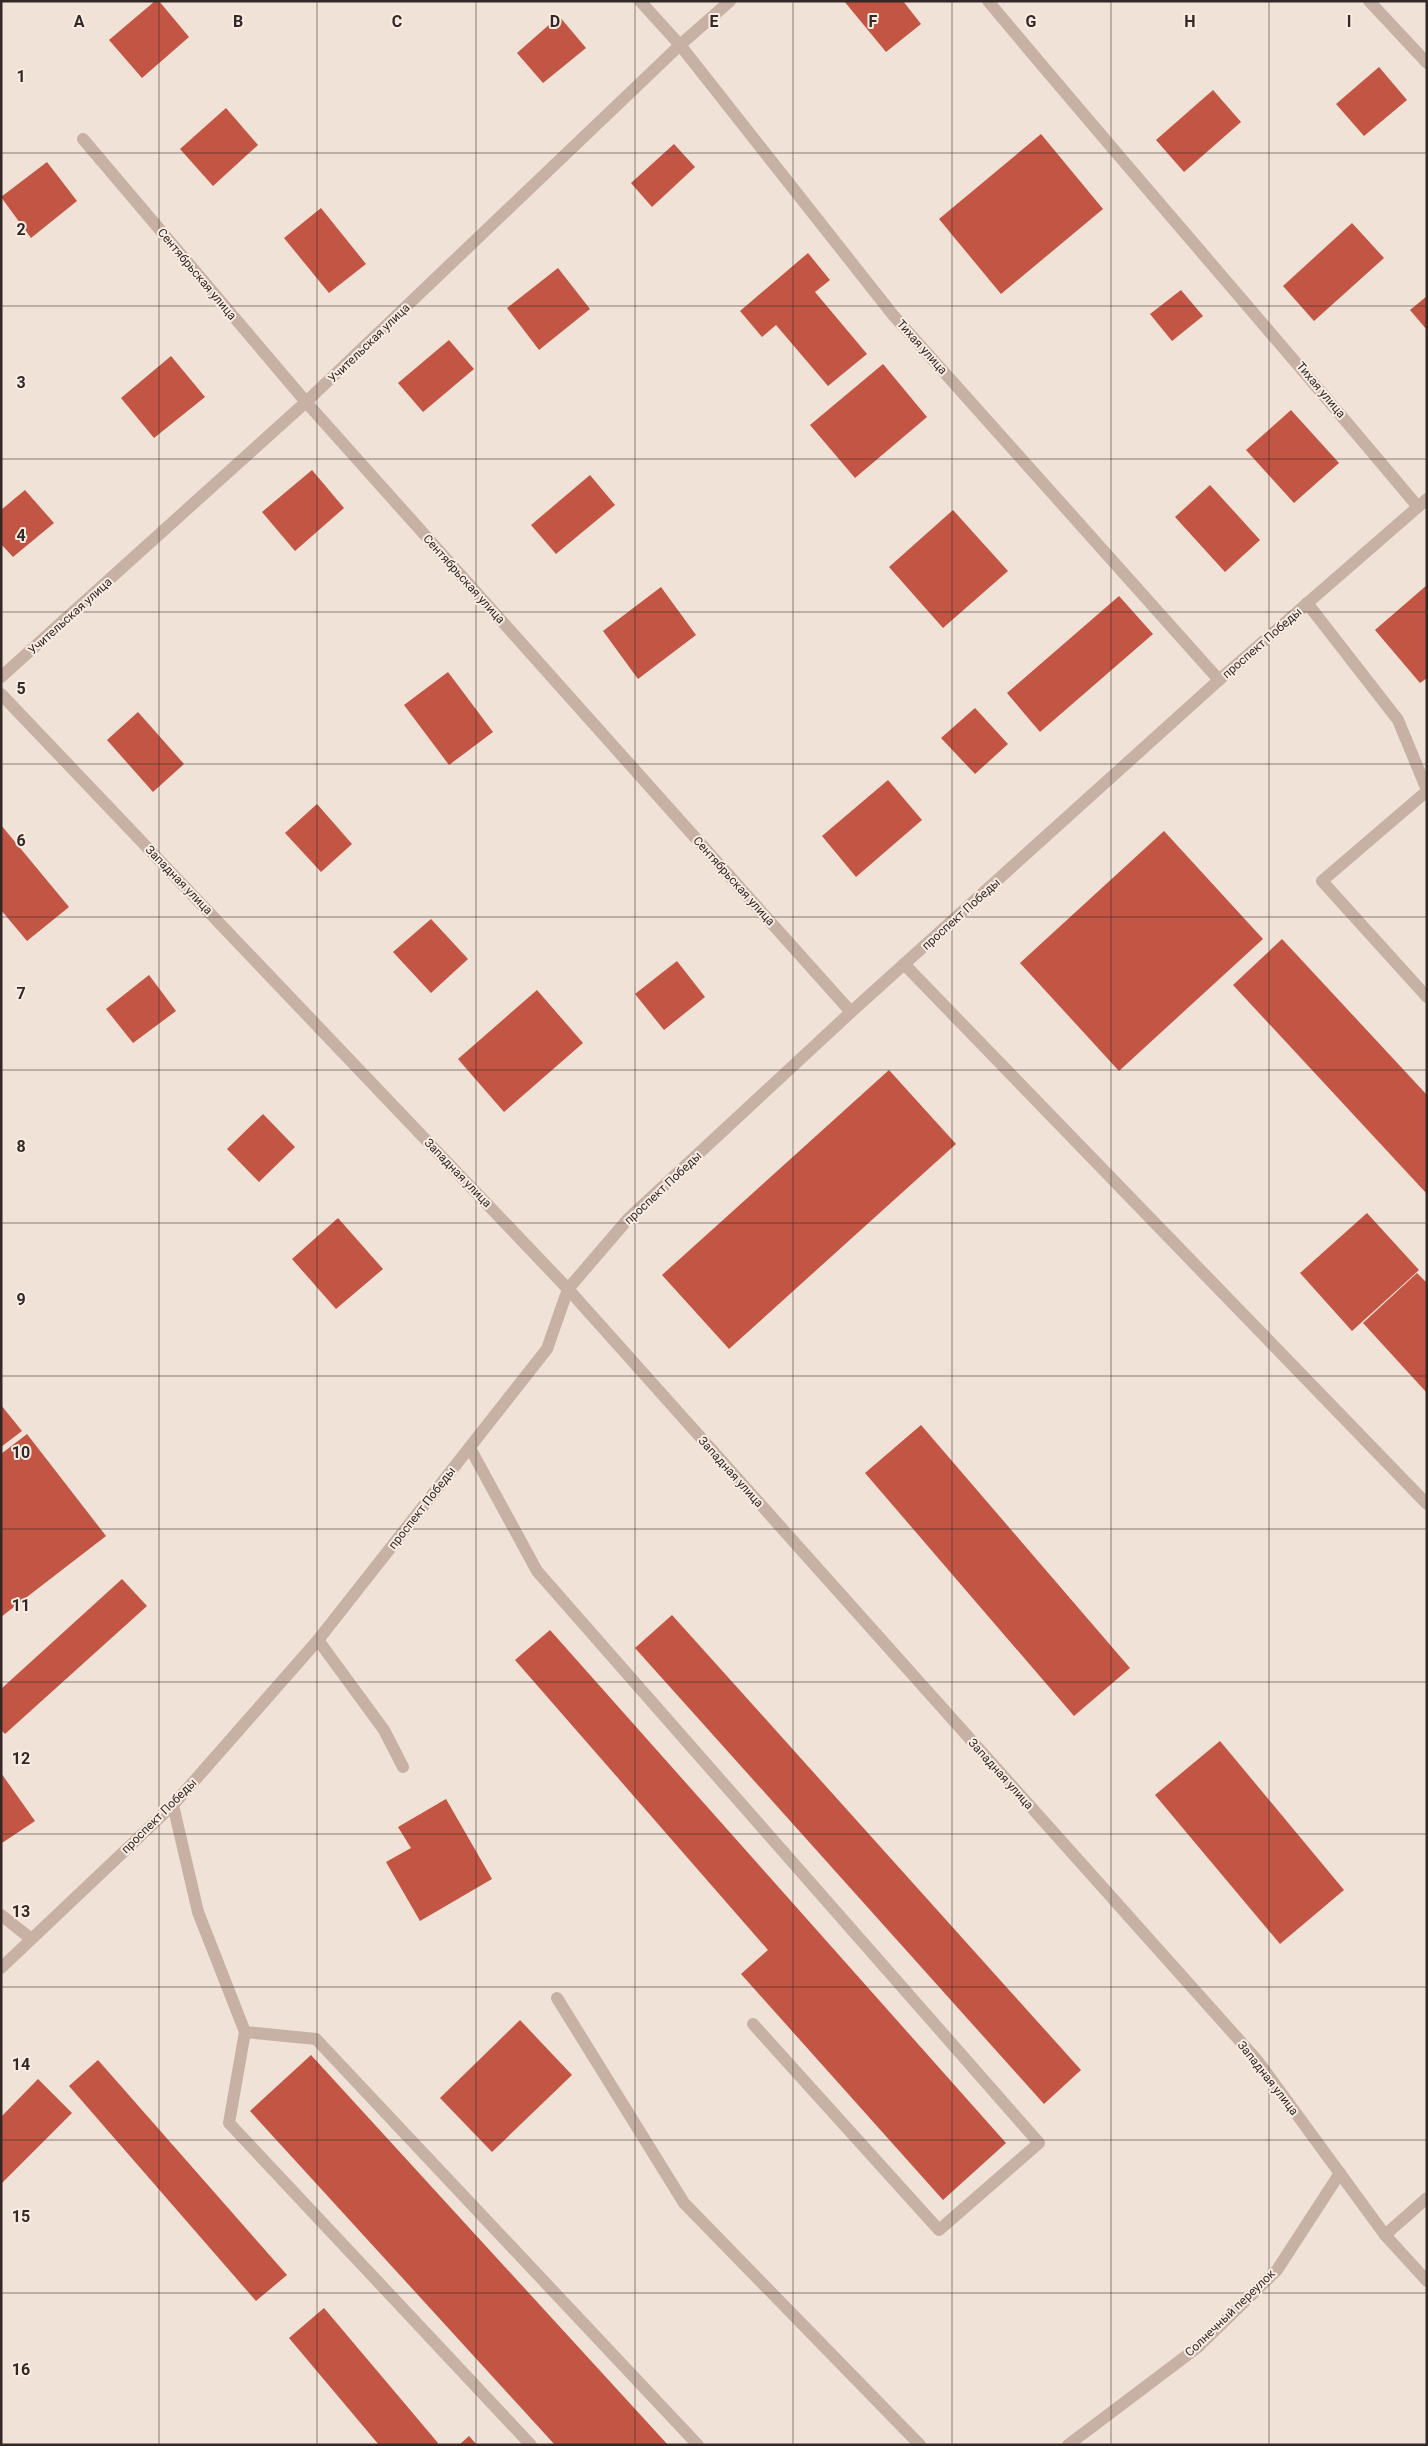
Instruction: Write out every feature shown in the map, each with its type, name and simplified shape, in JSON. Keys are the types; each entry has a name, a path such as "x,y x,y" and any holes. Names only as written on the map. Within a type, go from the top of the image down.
{"street":[{"name":"Тихая улица","path":"640,1 680,45 893,315 1219,680"},
{"name":"Учительская улица","path":"1,677 306,402 680,45 730,1"},
{"name":"Тихая улица","path":"988,1 1096,131 1422,503"},
{"path":"1368,1 1427,63"},
{"name":"Сентябрьская улица","path":"83,139 306,402 851,1012"},
{"name":"проспект Победы","path":"1,1968 30,1938 173,1805 318,1640 548,1349 568,1289 628,1219 904,964 1219,680 1422,503"},
{"path":"1307,603 1398,720 1427,790 1322,881 1427,997"},
{"name":"Западная улица","path":"1,694 568,1289 1257,2060 1385,2235 1427,2280"},
{"path":"904,964 1427,1504"},
{"path":"470,1448 537,1571 1039,2143 939,2230 753,2024"},
{"path":"318,1640 384,1730 403,1768"},
{"path":"173,1805 198,1912 245,2032 229,2123 531,2445"},
{"path":"1,1915 30,1938"},
{"path":"557,1998 684,2204 920,2445"},
{"path":"245,2032 316,2040 698,2445"},
{"name":"Солнечный переулок","path":"1068,2445 1198,2347 1277,2270 1340,2173"},
{"path":"1385,2235 1427,2198"}],"building":[{"path":"155,1 159,1 189,37 142,78 109,40"},
{"path":"844,1 903,1 921,24 886,52"},
{"path":"559,16 586,48 543,83 517,53"},
{"path":"1379,67 1407,100 1364,136 1336,104"},
{"path":"1213,90 1241,122 1184,172 1156,140"},
{"path":"226,108 258,145 213,186 180,149"},
{"path":"1041,134 1103,209 1001,294 939,219"},
{"path":"674,144 695,167 652,207 631,183"},
{"path":"47,162 77,201 31,238 1,197"},
{"path":"321,208 366,264 329,293 284,238"},
{"path":"1352,223 1384,258 1314,321 1283,286"},
{"path":"808,253 830,280 815,292 867,354 828,386 776,325 762,337 740,311"},
{"path":"558,268 590,309 539,350 507,308"},
{"path":"1181,290 1203,316 1172,341 1150,314"},
{"path":"1427,296 1427,330 1410,310"},
{"path":"449,340 474,369 423,412 398,383"},
{"path":"171,356 205,397 154,438 121,398"},
{"path":"883,364 927,417 855,478 810,425"},
{"path":"1291,410 1339,463 1294,503 1246,450"},
{"path":"312,470 344,508 295,551 262,512"},
{"path":"590,475 615,505 556,554 531,525"},
{"path":"1210,485 1260,540 1225,572 1175,517"},
{"path":"25,490 54,523 13,557 1,544 1,510"},
{"path":"953,510 1008,571 943,628 889,567"},
{"path":"1427,585 1427,678 1420,683 1375,630"},
{"path":"661,587 696,635 638,679 603,631"},
{"path":"1119,596 1153,634 1040,732 1007,693"},
{"path":"448,672 493,732 449,765 404,705"},
{"path":"975,708 1008,744 975,774 941,738"},
{"path":"138,712 184,764 153,792 107,740"},
{"path":"888,780 922,820 856,877 822,836"},
{"path":"317,804 352,844 321,872 285,833"},
{"path":"1,825 69,907 27,941 1,910"},
{"path":"1164,831 1263,939 1119,1071 1020,963"},
{"path":"431,919 468,959 431,993 393,952"},
{"path":"1282,939 1427,1095 1427,1194 1233,985"},
{"path":"677,961 705,997 664,1030 635,994"},
{"path":"149,975 176,1011 133,1043 106,1009"},
{"path":"537,990 583,1043 504,1112 458,1059"},
{"path":"889,1070 956,1144 729,1349 662,1275"},
{"path":"263,1114 295,1147 259,1182 227,1149"},
{"path":"1367,1213 1419,1270 1352,1331 1300,1273"},
{"path":"338,1218 383,1269 336,1309 292,1259"},
{"path":"1417,1273 1427,1283 1427,1393 1363,1323"},
{"path":"1,1405 22,1431 1,1447"},
{"path":"921,1425 1130,1668 1074,1716 865,1473"},
{"path":"27,1434 106,1536 1,1617 1,1454"},
{"path":"122,1579 147,1606 5,1734 1,1730 1,1689"},
{"path":"672,1615 1081,2070 1044,2104 635,1648"},
{"path":"550,1630 1006,2143 943,2200 741,1974 768,1950 515,1660"},
{"path":"1220,1741 1344,1890 1280,1944 1155,1795"},
{"path":"1,1773 35,1821 2,1843 1,1842"},
{"path":"446,1799 492,1879 420,1921 386,1862 411,1848 398,1827"},
{"path":"520,2020 572,2075 492,2152 440,2098"},
{"path":"311,2055 668,2445 555,2445 250,2111"},
{"path":"98,2060 287,2275 256,2301 69,2086"},
{"path":"38,2079 72,2113 1,2184 1,2117"},
{"path":"324,2308 438,2443 436,2445 379,2445 289,2338"},
{"path":"469,2436 477,2445 459,2445"}]}
